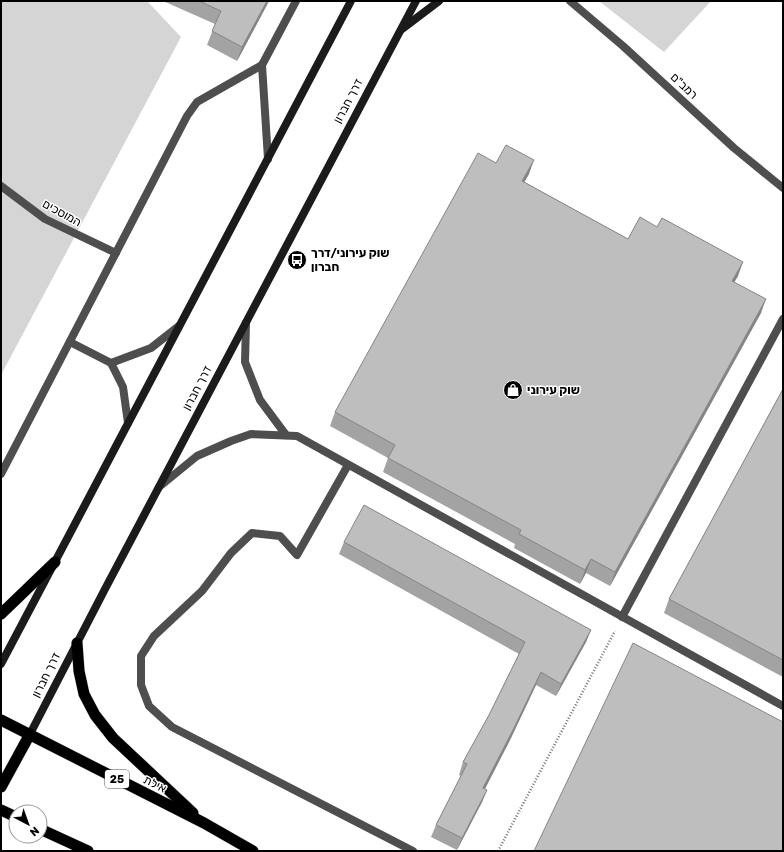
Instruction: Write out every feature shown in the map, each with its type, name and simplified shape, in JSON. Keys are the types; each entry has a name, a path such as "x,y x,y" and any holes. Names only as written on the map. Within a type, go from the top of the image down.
{"highway":[{"path":"1,614 55,562"},
{"path":"77,643 79,671 84,694 95,715 113,738 204,823"},
{"name":"אילת","path":"1,720 204,823 253,851"},
{"name":"דרך חברון","path":"1,787 30,734"},
{"path":"48,833 88,851"}],"main road":[{"path":"1,664 351,1"},
{"name":"דרך חברון","path":"30,734 158,488 416,1"},
{"path":"400,30 439,1"}],"street":[{"path":"268,159 262,65 296,1"},
{"name":"רמב\"ם","path":"570,1 623,46 734,148 783,188"},
{"path":"1,474 187,116 197,102 262,65"},
{"name":"המוסכים","path":"1,186 45,219 116,253"},
{"path":"622,617 783,319"},
{"path":"246,323 245,362 260,400 286,436"},
{"path":"111,363 151,348 179,326"},
{"path":"70,342 111,363 122,388 128,423"},
{"path":"158,488 197,456 224,444 251,434 297,436 783,706"},
{"path":"348,465 297,555 280,536 252,533 231,553 202,591 154,636 141,656 141,685 149,706 172,727 413,851"}],"path":[{"path":"498,851 622,617"}],"shaded area":[{"path":"1,1 147,1 181,37 1,375"},
{"path":"599,1 711,1 664,52"}],"building":[{"path":"199,1 267,1 242,47 212,31 221,11"},
{"path":"506,145 534,160 522,181 628,239 640,217 657,227 662,218 743,262 732,281 766,299 615,572 591,559 585,570 519,534 521,530 388,458 395,445 335,412 478,153 496,163"},
{"path":"783,389 783,660 669,599"},
{"path":"364,505 591,630 561,684 541,672 483,788 487,790 462,838 436,825 467,764 463,762 489,715 525,642 344,542"},
{"path":"633,643 783,722 783,851 534,851"}],"place":[{"name":"שוק עירוני/דרך חברון","path":"297,260"},
{"name":"שוק עירוני","path":"513,390"}]}
